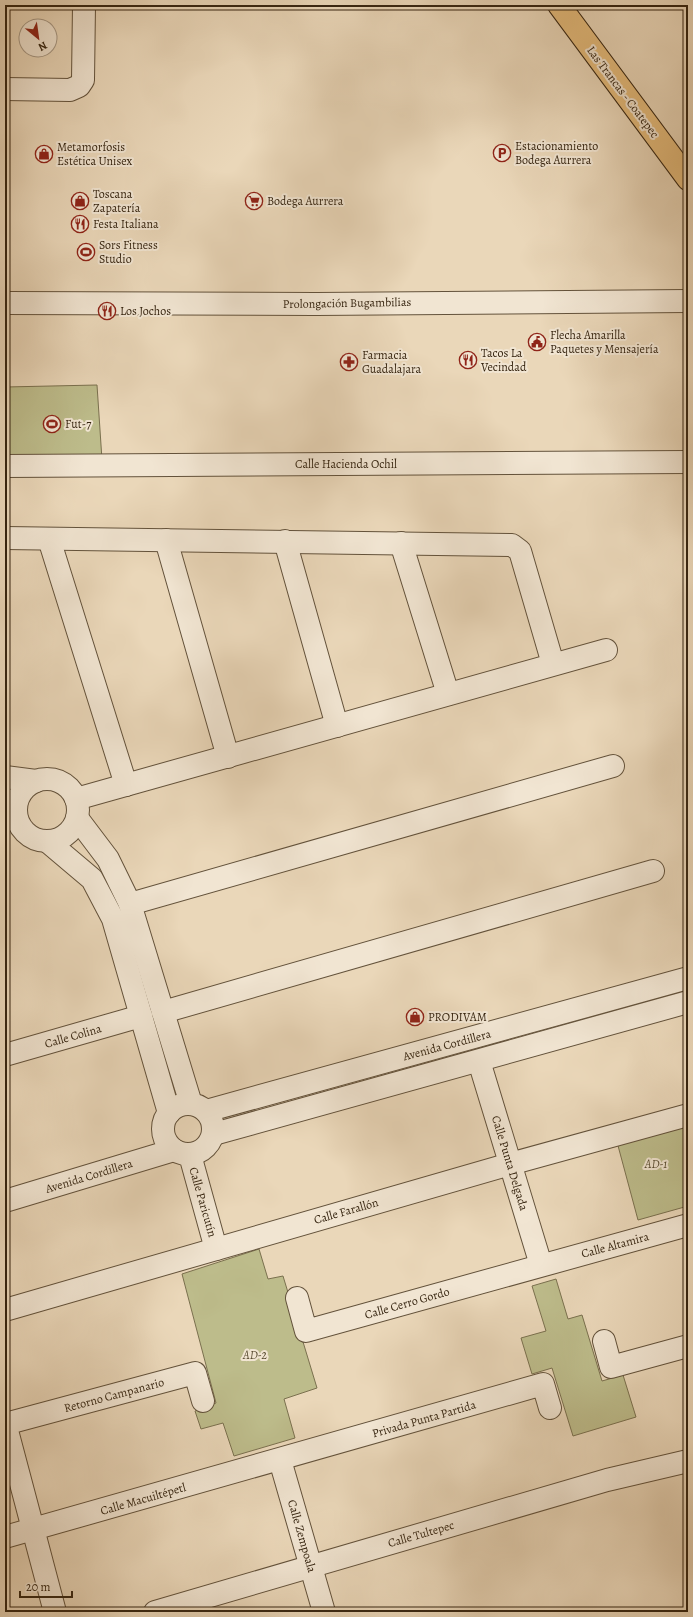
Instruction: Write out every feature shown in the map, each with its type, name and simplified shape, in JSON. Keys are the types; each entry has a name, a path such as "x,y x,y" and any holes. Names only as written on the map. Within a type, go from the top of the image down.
{"main road":[{"name":"Las Trancas - Coatepec","path":"559,5 688,179"}],"street":[{"path":"5,89 70,90 79,86 83,80 84,5"},
{"name":"Prolongación Bugambilias","path":"5,303 316,304 688,302"},
{"name":"Calle Hacienda Ochil","path":"5,466 688,462"},
{"path":"5,538 512,545 520,551 553,664"},
{"path":"49,539 126,785"},
{"path":"166,540 228,756"},
{"path":"285,542 337,726"},
{"path":"401,543 448,694"},
{"path":"77,809 126,785 606,650"},
{"path":"130,904 613,766"},
{"path":"5,777 36,781"},
{"path":"77,809 73,827 58,839 47,841 36,839 27,834 11,813 26,786 36,781 46,779 56,780 68,788 77,809 108,859 130,904 163,1012 199,1107 211,1118 214,1126 214,1134 210,1142 198,1153 182,1152 168,1144 164,1137 163,1128 164,1120 169,1113 183,1104 199,1107"},
{"path":"47,841 92,879 113,919 169,1113"},
{"path":"163,1012 653,871"},
{"path":"127,967 148,962"},
{"name":"Avenida Cordillera","path":"199,1107 688,978"},
{"name":"Avenida Cordillera","path":"214,1134 688,1002"},
{"name":"Calle Colina","path":"5,1055 141,1016"},
{"name":"Calle Punta Delgada","path":"479,1061 542,1265"},
{"name":"Calle Farallón","path":"5,1310 510,1164 688,1115"},
{"name":"Avenida Cordillera","path":"5,1201 182,1152"},
{"name":"Calle Paricutín","path":"182,1152 216,1249"},
{"name":"Calle Altamira","path":"542,1265 688,1224"},
{"name":"Calle Cerro Gordo","path":"297,1298 306,1331 542,1265"},
{"path":"604,1341 611,1367 688,1346"},
{"name":"Retorno Campanario","path":"5,1424 195,1373 203,1401"},
{"name":"Privada Punta Partida","path":"280,1460 544,1384 550,1408"},
{"path":"5,1424 55,1612"},
{"name":"Calle Macuiltépetl","path":"5,1537 280,1460"},
{"name":"Calle Zempoala","path":"280,1460 324,1612"},
{"name":"Calle Tultepec","path":"155,1612 608,1480 688,1461"}],"green space":[{"name":"Fut-7","path":"97,385 102,460 5,460 5,387"},
{"name":"AD-1","path":"688,1122 688,1206 638,1220 617,1142"},
{"name":"AD-2","path":"259,1249 268,1279 283,1276 317,1388 284,1399 295,1438 234,1456 223,1423 201,1429 195,1411 216,1403 182,1274"},
{"path":"556,1279 568,1319 582,1315 602,1381 623,1375 636,1417 573,1436 552,1368 532,1374 521,1338 546,1331 532,1286"}],"place":[{"name":"Estacionamiento Bodega Aurrera","path":"502,153"},
{"name":"Metamorfosis Estética Unisex","path":"44,154"},
{"name":"Toscana Zapatería","path":"80,201"},
{"name":"Bodega Aurrera","path":"254,201"},
{"name":"Festa Italiana","path":"80,224"},
{"name":"Sors Fitness Studio","path":"86,252"},
{"name":"Los Jochos","path":"107,311"},
{"name":"Flecha Amarilla Paquetes y Mensajería","path":"537,342"},
{"name":"Tacos La Vecindad","path":"468,360"},
{"name":"Farmacia Guadalajara","path":"349,362"},
{"name":"Fut-7","path":"52,424"},
{"name":"PRODIVAM","path":"415,1017"}]}
